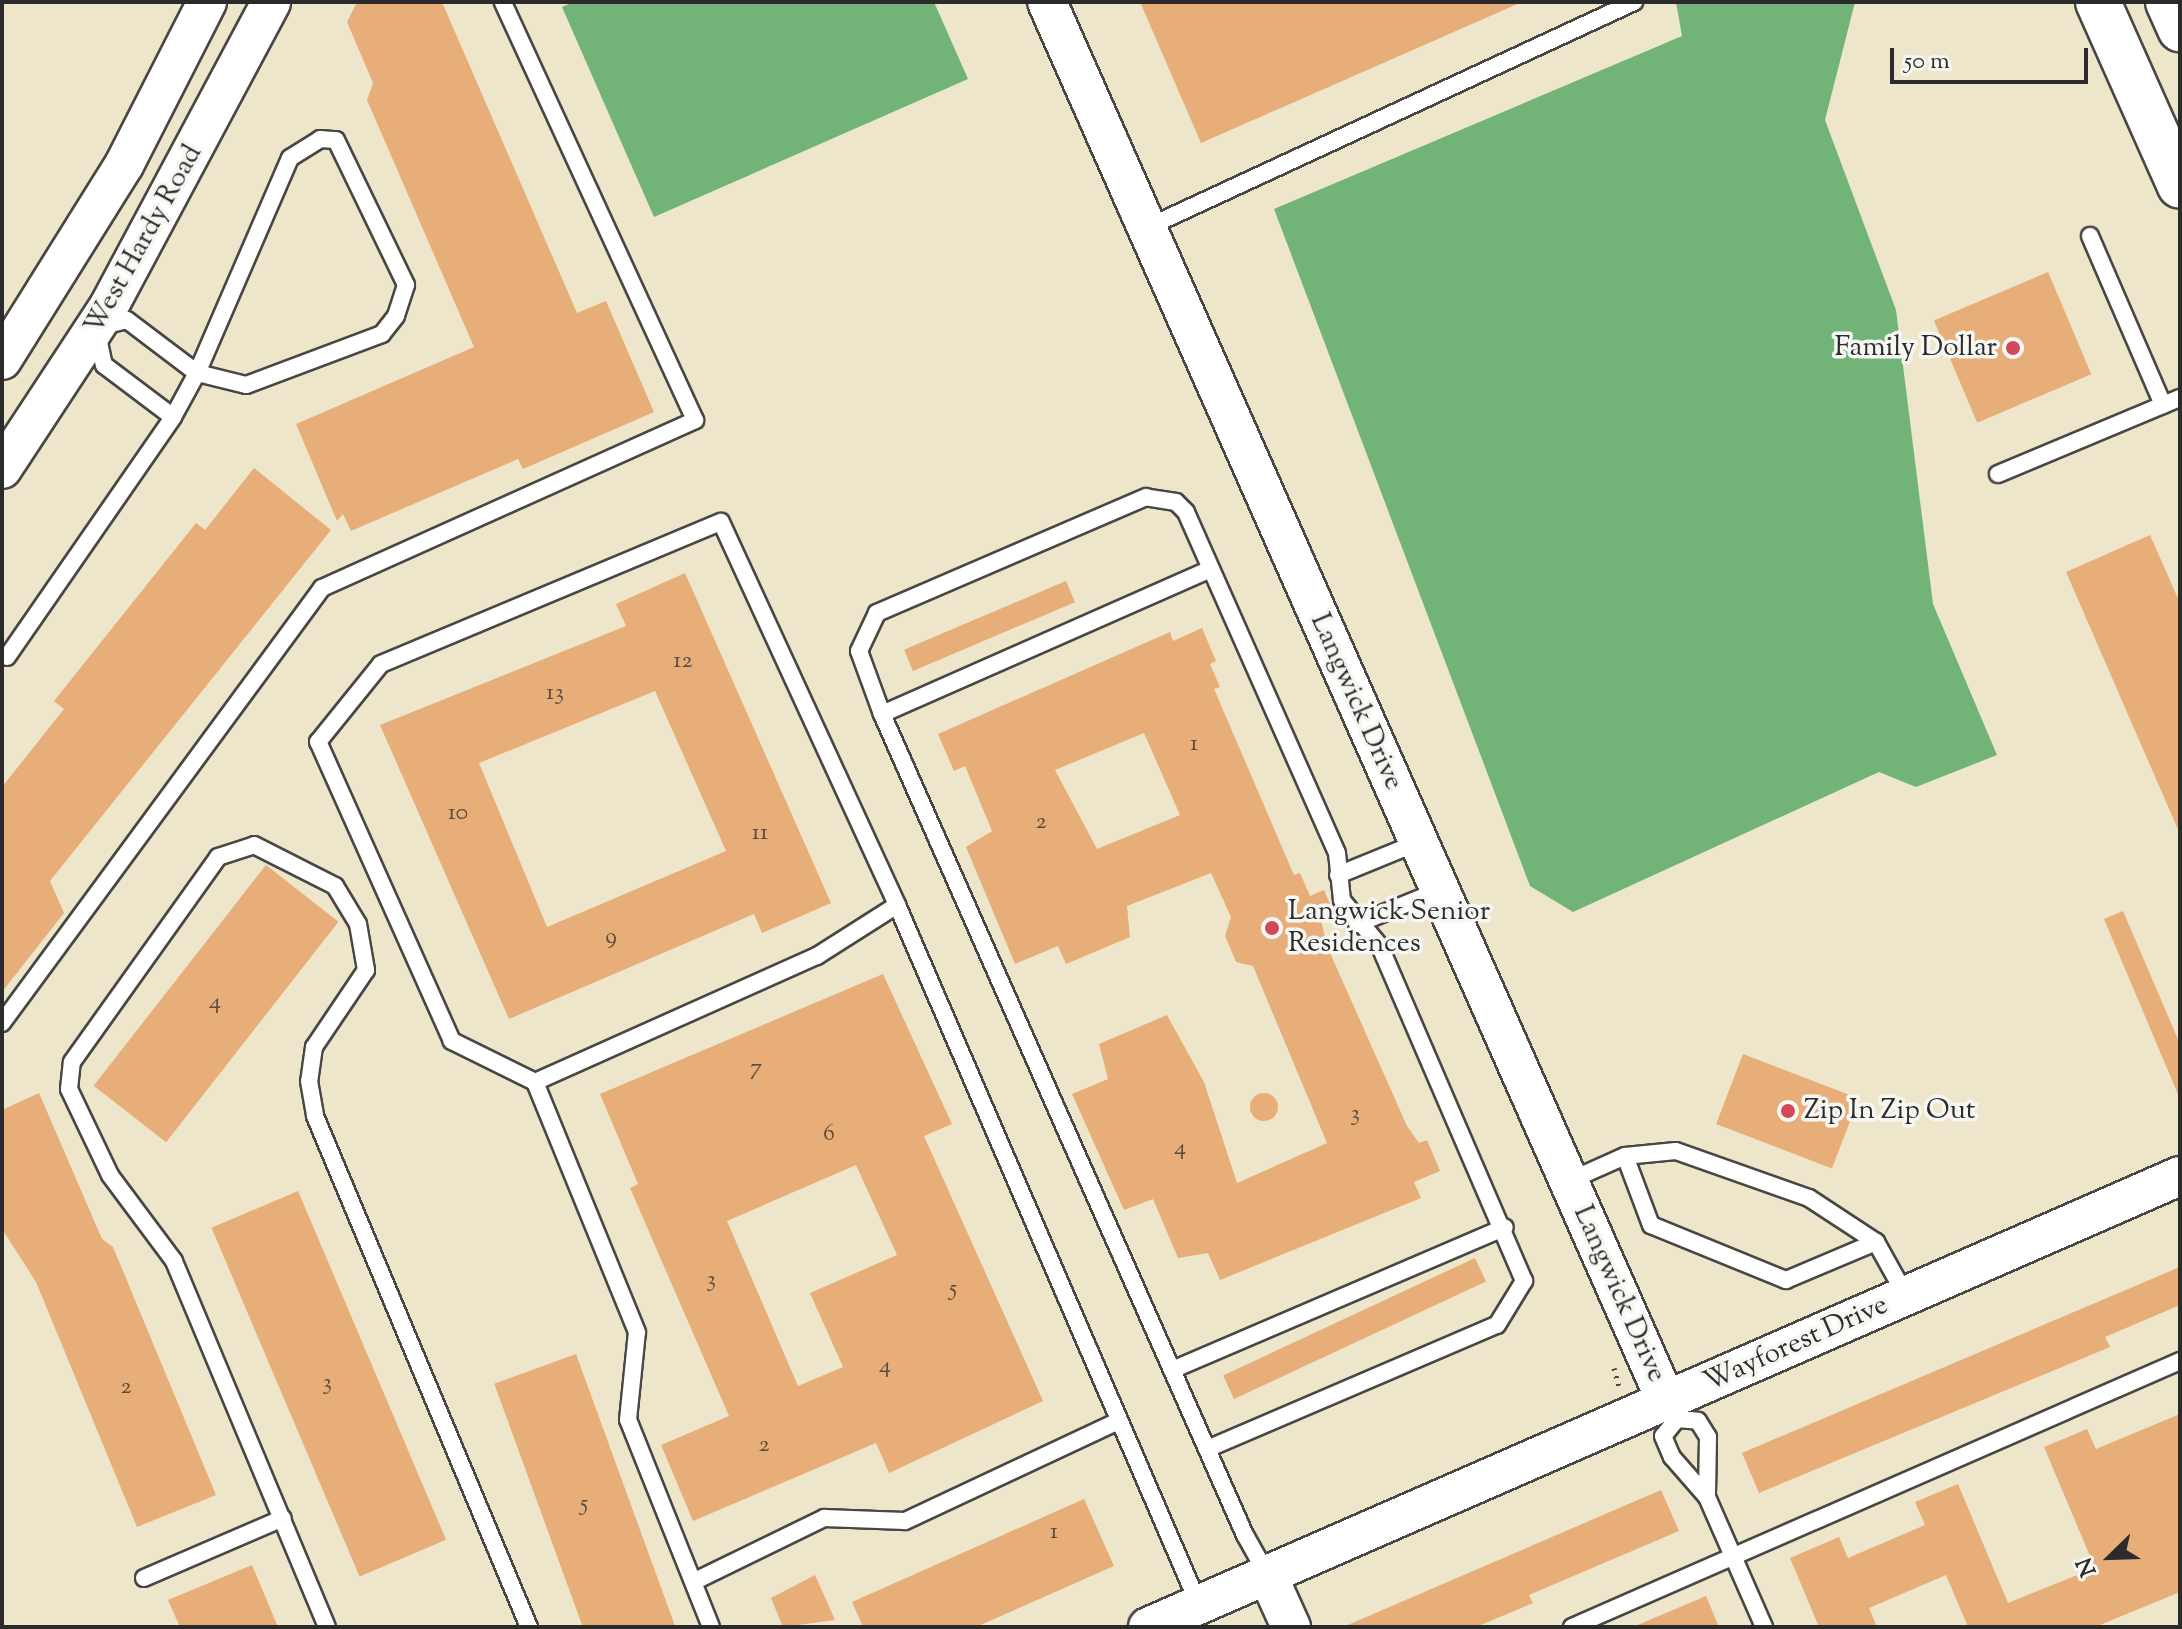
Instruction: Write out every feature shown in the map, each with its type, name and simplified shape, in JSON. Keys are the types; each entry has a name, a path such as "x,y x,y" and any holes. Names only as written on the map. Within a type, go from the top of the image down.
{"main road":[{"path":"2098,2 2180,186"},
{"path":"2168,2 2180,29"}],"street":[{"name":"West Hardy Road","path":"2,360 124,165 207,2"},
{"name":"West Hardy Road","path":"2,469 96,328 271,2"},
{"name":"Langwick Drive","path":"1047,2 1671,1410"},
{"path":"44,296 96,328"},
{"name":"Wayforest Drive","path":"1148,1627 1671,1410 1906,1296 2180,1176"},
{"path":"1268,1576 1291,1627"}],"lane":[{"path":"2,1023 322,588 695,420 503,2"},
{"path":"1146,228 1634,2"},
{"path":"7,657 173,417 197,373 290,158 320,139 336,140 406,285 396,316 382,334 246,385 197,373 127,320 96,328 104,365 173,417"},
{"path":"2090,236 2163,405"},
{"path":"1998,474 2180,398"},
{"path":"1207,1449 1497,1325 1524,1281 1505,1227 1380,946 1357,924 1338,875 1337,853 1186,512 1176,502 1146,497 887,608 859,638 863,671 1207,1449 1268,1576"},
{"path":"711,1627 628,1420 637,1332 535,1082 452,1041 318,742 381,664 721,522 897,905 1116,1422 1199,1605"},
{"path":"882,714 1210,569"},
{"path":"1338,875 1419,842"},
{"path":"327,1627 174,1261 110,1175 79,1118 68,1076 218,857 254,845 335,886 358,924 366,970 314,1047 309,1081 315,1116 529,1627"},
{"path":"1357,924 1440,890"},
{"path":"535,1082 817,956 897,905"},
{"path":"1569,1181 1625,1156 1676,1151 1809,1198 1876,1242 1906,1296"},
{"path":"1625,1156 1651,1225 1786,1280 1876,1242"},
{"path":"1172,1370 1505,1227"},
{"path":"1572,1627 1730,1553 2180,1361"},
{"path":"1707,1497 1708,1437 1698,1421 1671,1410 1663,1436 1707,1497 1764,1627"},
{"path":"695,1581 824,1518 905,1521 1116,1422"},
{"path":"144,1578 283,1518"}],"green space":[{"path":"573,2 934,2 968,79 654,217 562,7"},
{"path":"1676,2 1855,2 1825,120 1896,310 1933,604 1997,755 1916,787 1879,772 1573,912 1530,886 1274,209 1682,36"}],"building":[{"path":"357,2 442,2 577,313 606,301 654,412 523,469 518,459 351,531 343,514 337,521 296,424 474,347 367,100 373,83 347,22"},
{"path":"1140,2 1522,2 1201,143"},
{"name":"Family Dollar","path":"2048,272 2091,374 1977,423 1934,320"},
{"path":"254,468 331,530 50,881 64,913 2,992 2,787 64,709 54,701 196,523 205,530"},
{"path":"2150,535 2180,603 2180,834 2066,572"},
{"path":"685,573 831,903 762,933 754,914 509,1019 380,725 626,626 616,604","holes":["655,691 726,851 547,927 479,763"]},
{"path":"1066,581 1075,602 913,671 904,650"},
{"path":"1202,628 1216,661 1210,664 1220,687 1214,689 1294,875 1300,873 1310,896 1324,890 1334,914 1321,920 1327,946 1407,1126 1419,1143 1427,1140 1440,1171 1414,1182 1421,1198 1220,1280 1208,1253 1178,1258 1153,1199 1124,1210 1072,1094 1108,1079 1099,1044 1167,1015 1204,1082 1237,1183 1327,1143 1253,966 1236,962 1225,936 1231,917 1211,873 1127,906 1130,937 1066,964 1058,946 1015,964 966,847 992,831 965,766 954,771 938,734 1170,632 1173,641","holes":["1144,733 1180,815 1097,849 1055,770"]},
{"path":"266,865 338,922 166,1142 94,1086"},
{"path":"2123,911 2180,1044 2180,1099 2104,919"},
{"path":"883,974 952,1124 924,1136 1043,1401 889,1473 876,1443 693,1521 661,1445 729,1416 630,1188 638,1184 600,1094","holes":["856,1165 897,1255 810,1293 843,1367 798,1386 727,1221"]},
{"name":"Zip In Zip Out","path":"1743,1054 1859,1098 1832,1168 1716,1124"},
{"path":"39,1093 102,1239 113,1247 216,1495 137,1527 36,1282 2,1229 2,1110"},
{"path":"1264,1093 1274,1097 1278,1107 1274,1117 1264,1121 1254,1117 1250,1107 1254,1097"},
{"path":"298,1191 446,1540 360,1577 211,1228"},
{"path":"1475,1258 1486,1282 1234,1399 1223,1375"},
{"path":"2180,1267 2180,1305 2105,1337 2110,1347 1759,1493 1742,1453"},
{"path":"576,1354 675,1627 583,1627 494,1384"},
{"path":"2180,1414 2180,1592 2095,1627 1968,1627 1946,1575 1869,1608 1877,1627 1819,1627 1790,1558 1839,1537 1848,1558 1925,1525 1915,1502 1958,1484 2008,1603 2095,1568 2044,1447 2087,1429 2096,1449"},
{"path":"1661,1490 1679,1531 1529,1595 1533,1603 1476,1627 1343,1627"},
{"path":"1084,1499 1114,1566 976,1627 863,1627 852,1602"},
{"path":"252,1565 278,1627 180,1627 168,1600"},
{"path":"815,1575 835,1620 783,1627 771,1598"},
{"path":"1706,1596 1719,1627 1633,1627"}],"place":[{"name":"Family Dollar","path":"2013,348"},
{"name":"Langwick Senior Residences","path":"1272,928"},
{"name":"Zip In Zip Out","path":"1788,1111"}]}
